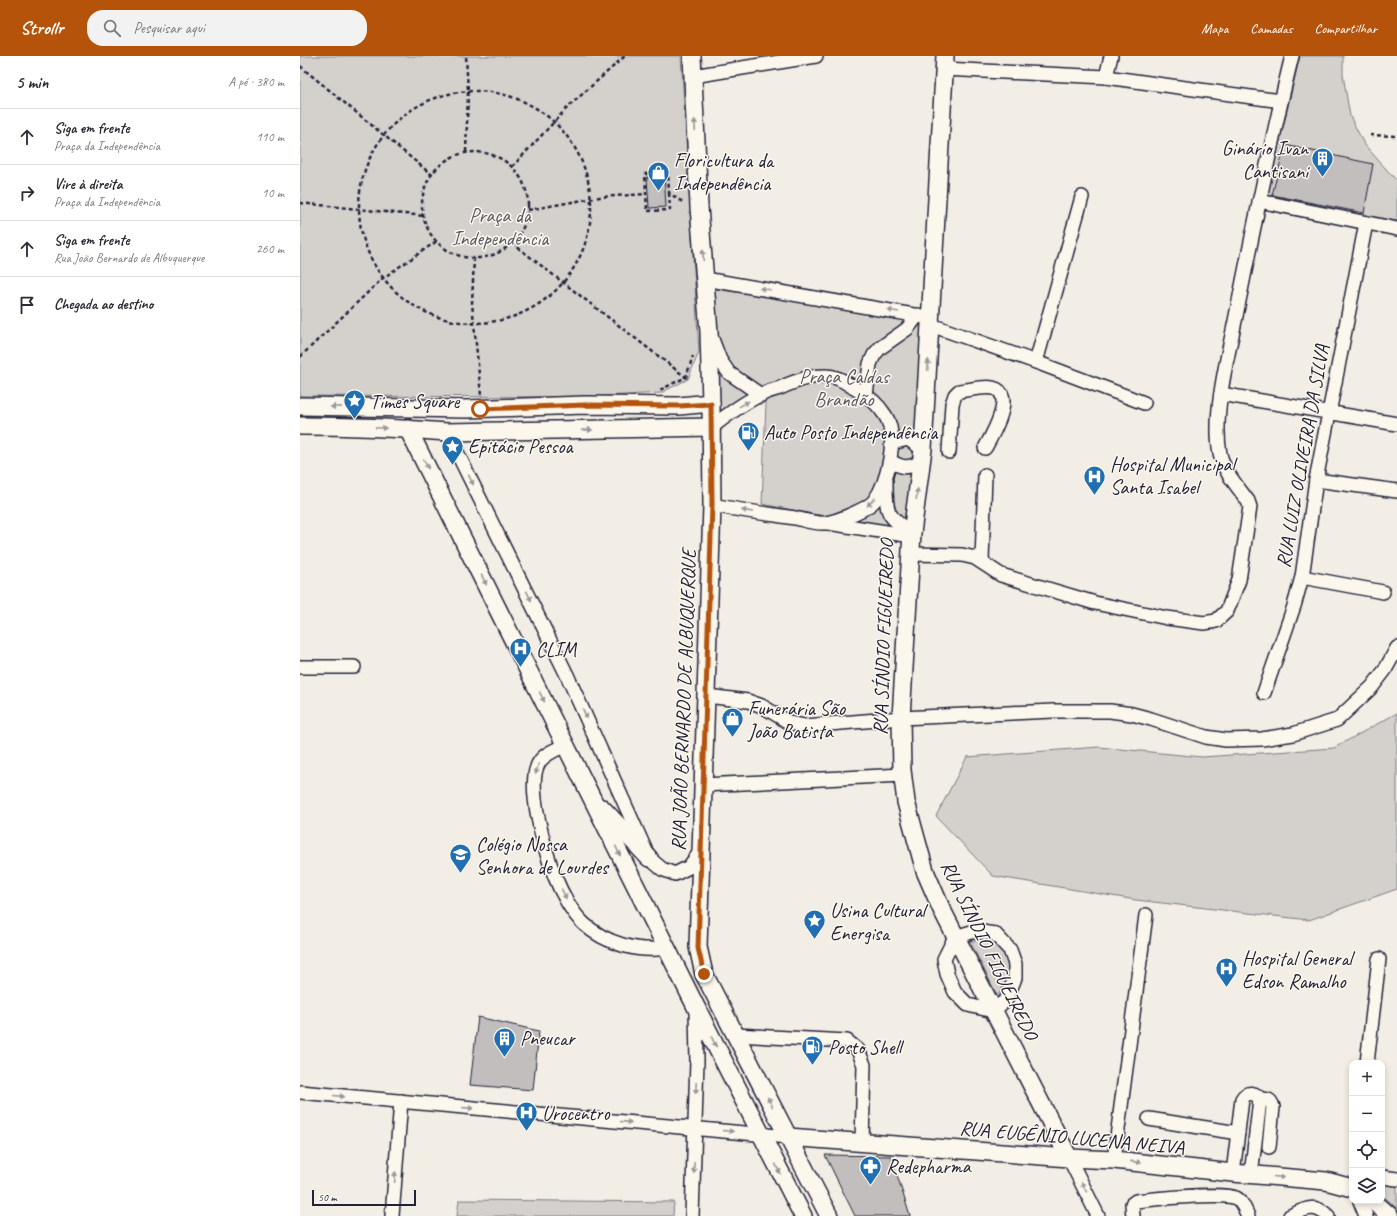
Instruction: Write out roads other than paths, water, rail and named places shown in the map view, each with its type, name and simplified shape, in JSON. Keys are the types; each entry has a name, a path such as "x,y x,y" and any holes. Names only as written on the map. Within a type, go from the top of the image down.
{"main road":[{"path":"300,426 408,429 447,432 712,426 709,332 699,207 692,56"},
{"path":"912,534 922,455 927,319 944,63"},
{"path":"300,406 466,409 585,405 679,406 711,404"},
{"name":"RUA JOÃO BERNARDO DE ALBUQUERQUE","path":"712,426 712,505 707,696 700,852 698,948 704,974 828,1216"},
{"path":"408,429 666,948 803,1216"},
{"name":"RUA SÍNDIO FIGUEIREDO","path":"912,534 897,776 906,802 925,870 941,908 1069,1158"},
{"path":"590,794 649,858"},
{"name":"RUA EUGÊNIO LUCENA NEIVA","path":"788,1137 1114,1160 1251,1175 1326,1181 1349,1187"},
{"path":"1377,1204 1390,1216"}],"street":[{"path":"693,76 816,56"},
{"path":"1106,77 1112,56"},
{"path":"910,554 962,555 975,558 982,561 1001,575 1095,603 1166,618 1204,623 1216,621 1227,611 1239,580 1250,506 1224,466 1220,454 1218,430 1221,394 1259,201 1292,56"},
{"path":"944,63 1106,77 1281,101"},
{"path":"1036,362 1082,197"},
{"path":"1259,201 1397,229"},
{"name":"RUA LUIZ OLIVEIRA DA SILVA","path":"1264,693 1294,606 1302,577 1316,480 1366,223"},
{"path":"705,279 927,319 1144,403"},
{"path":"866,395 870,364 874,355 880,348 907,329 927,319"},
{"path":"709,332 724,367 736,379 761,395"},
{"path":"712,426 734,410 761,395 807,378 824,376 839,378 866,395 885,415 890,426 892,443 886,475 874,501 868,506 862,510 825,523"},
{"path":"949,452 952,404 955,395 959,391 994,388 1001,392 1004,398 999,420 985,448"},
{"path":"1221,394 1397,424"},
{"path":"447,432 567,675 649,858 662,869 675,874 690,867 700,852"},
{"path":"890,460 907,468 922,455 915,442 908,438 892,443"},
{"name":"RUA SÍNDIO FIGUEIREDO","path":"886,475 886,503 890,514 896,523 912,534"},
{"path":"982,561 985,475"},
{"path":"1316,480 1397,491"},
{"path":"712,505 825,523 912,534"},
{"path":"1302,577 1383,592"},
{"path":"707,696 748,701 762,706 790,723 805,726 901,718 1054,711 1110,711 1132,714 1206,737 1226,740 1262,739 1293,734 1337,720 1372,687 1385,670 1397,648"},
{"path":"300,667 354,667"},
{"path":"566,745 547,755 540,762 534,783 540,828 555,877 568,902 583,923 598,934 617,943 638,948 654,950 666,948"},
{"path":"703,785 897,776"},
{"path":"1114,1160 1146,915"},
{"path":"975,931 995,934 1010,950 1015,964 1015,978 1006,1000 994,1011 968,1005 955,992 947,974 944,959 956,937 975,931"},
{"path":"1367,1060 1379,959"},
{"path":"692,1216 697,1062 696,1007"},
{"path":"735,1035 847,1041 858,1050 864,1065 862,1142"},
{"path":"300,1092 788,1137"},
{"path":"1233,1173 1243,1097 1248,1094 1256,1095 1260,1099 1269,1099 1272,1102 1273,1107 1269,1147"},
{"path":"1251,1175 1260,1099"},
{"path":"392,1216 401,1101"},
{"path":"1149,1119 1238,1133"},
{"path":"1069,1158 1098,1216"},
{"path":"1385,1177 1397,1179"},
{"path":"1133,1216 1132,1204 1136,1201 1214,1196 1235,1198 1241,1203 1248,1216"},
{"path":"1361,1204 1366,1216"},
{"path":"1290,1216 1309,1208 1321,1210 1328,1216"}],"place":[{"name":"Ginário Ivan Cantisani","path":"1323,178"},
{"name":"Floricultura da Independência","path":"658,192"},
{"name":"Times Square","path":"355,420"},
{"name":"Auto Posto Independência","path":"748,452"},
{"name":"Epitácio Pessoa","path":"453,466"},
{"name":"Hospital Municipal Santa Isabel","path":"1094,496"},
{"name":"CLIM","path":"521,668"},
{"name":"Funerária São João Batista","path":"733,738"},
{"name":"Colégio Nossa Senhora de Lourdes","path":"460,874"},
{"name":"Usina Cultural Energisa","path":"815,940"},
{"name":"Hospital General Edson Ramalho","path":"1226,988"},
{"name":"Pneucar","path":"505,1058"},
{"name":"Posto Shell","path":"813,1066"},
{"name":"Urocentro","path":"527,1132"},
{"name":"Redepharma","path":"870,1186"}],"park label":[{"name":"Praça da Independência","path":"500,226"},
{"name":"Praça Caldas Brandão","path":"844,388"}]}
